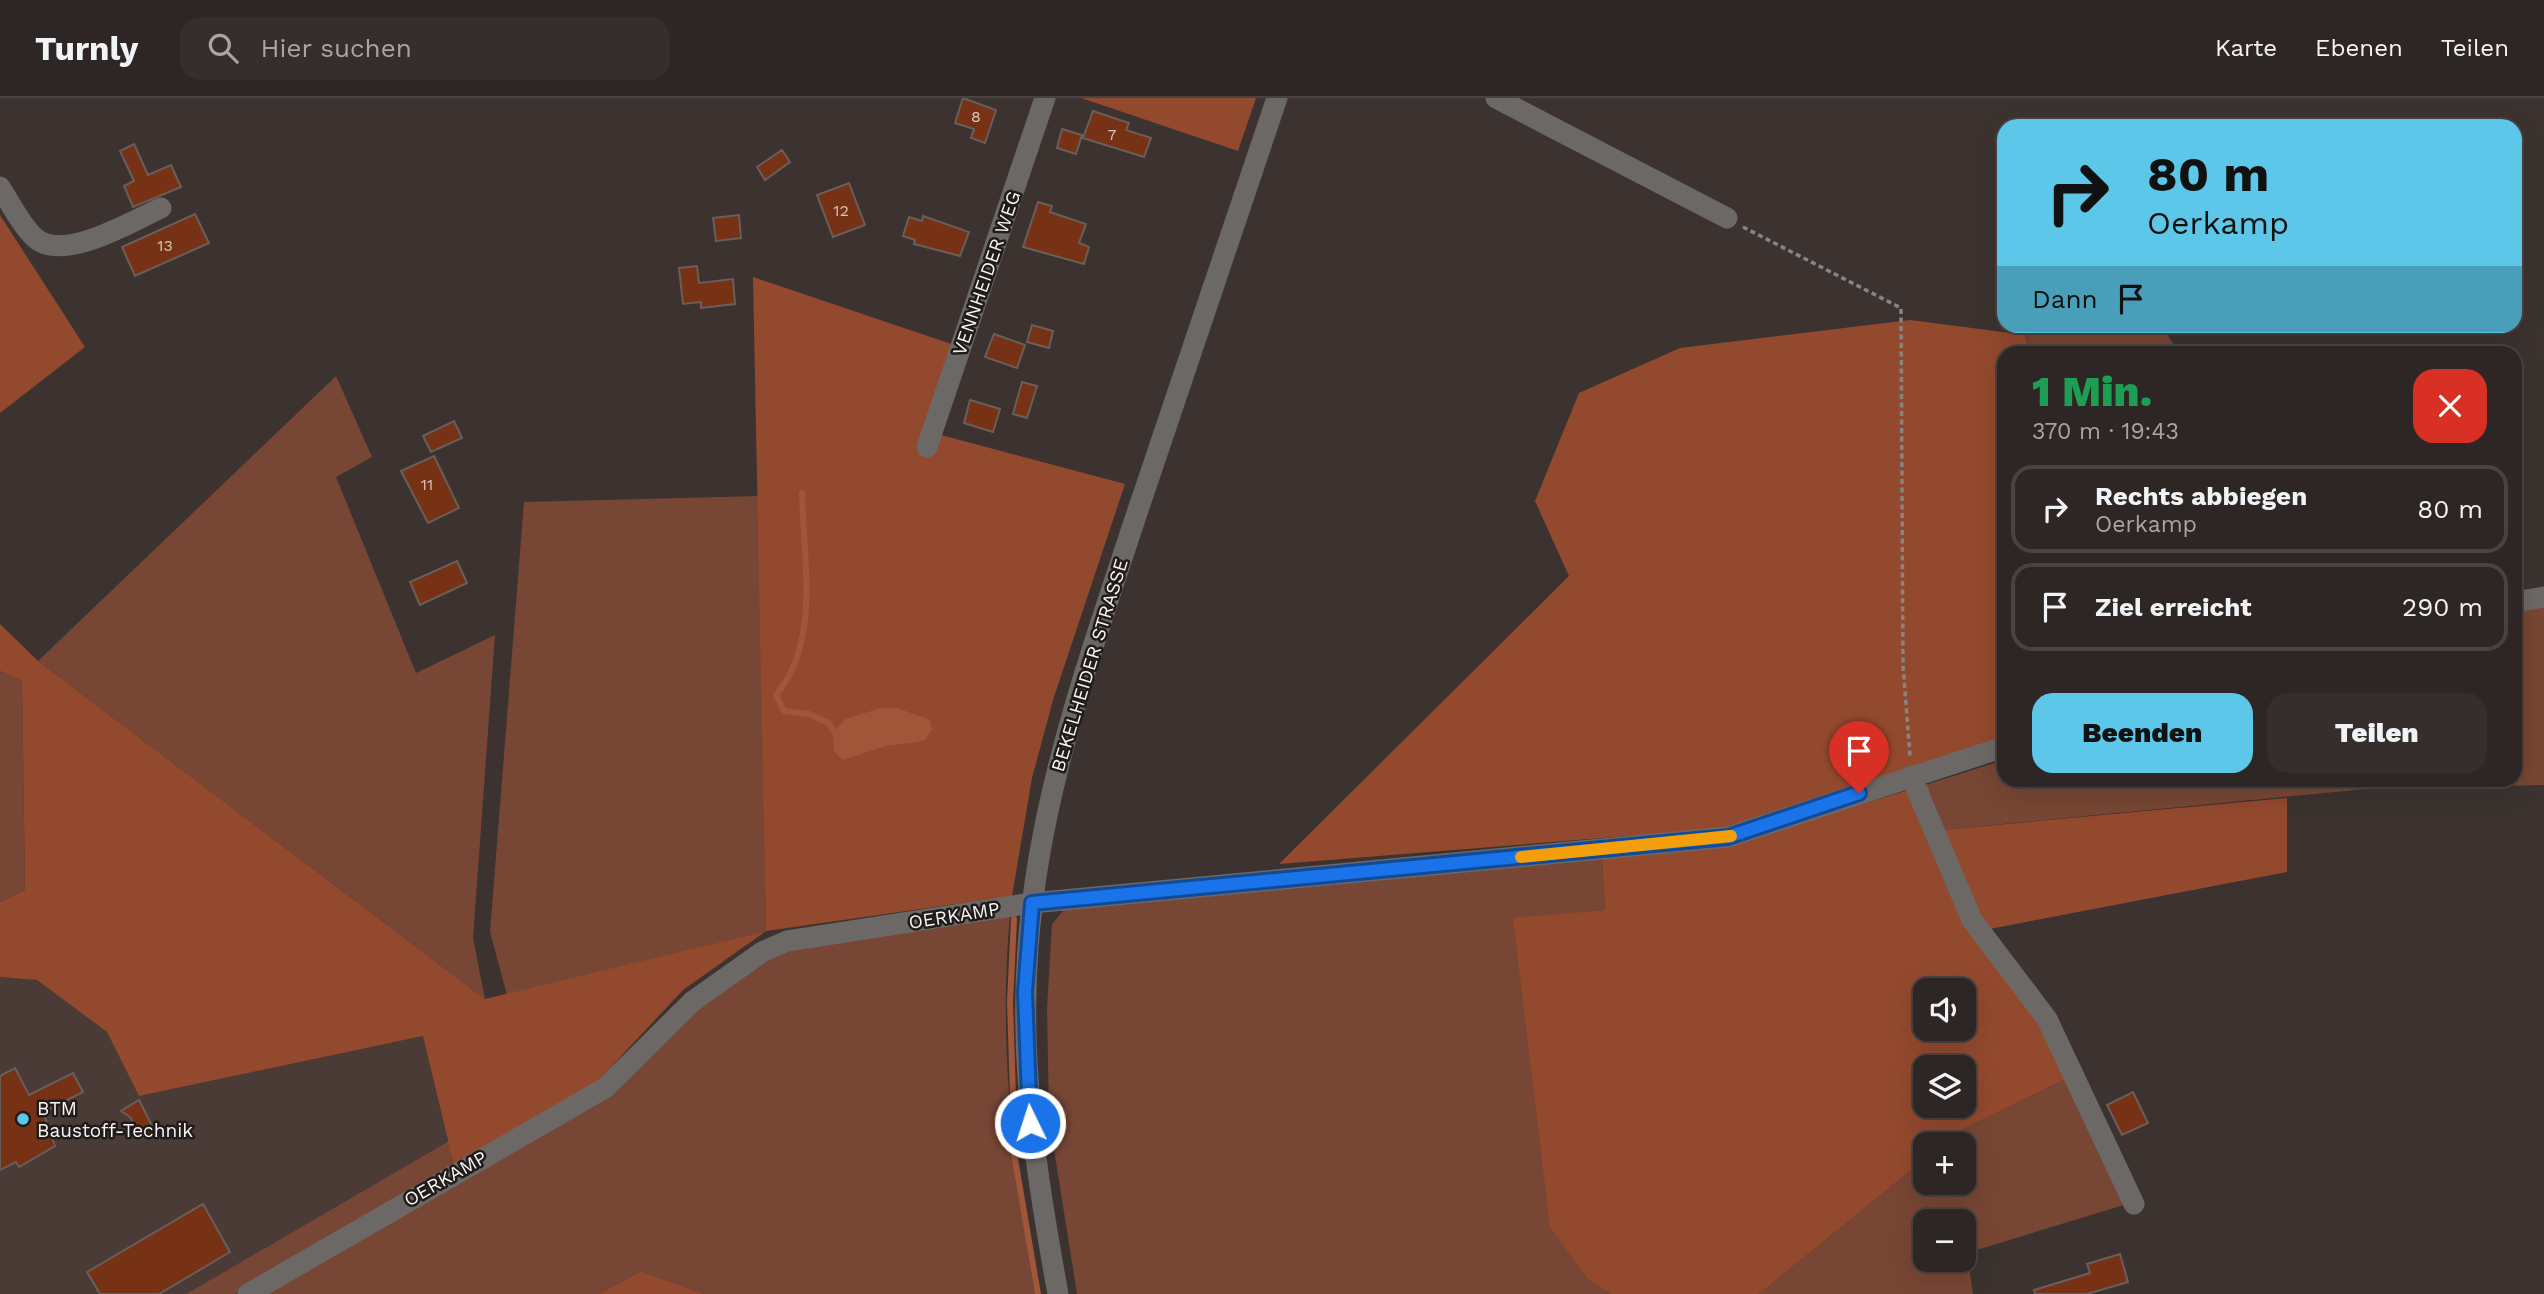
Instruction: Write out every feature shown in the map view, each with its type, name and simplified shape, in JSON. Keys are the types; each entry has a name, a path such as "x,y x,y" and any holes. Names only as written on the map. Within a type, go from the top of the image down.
{"street":[{"name":"VENNHEIDER WEG","path":"927,447 1045,98"},
{"name":"BEKELHEIDER STRASSE","path":"1058,1294 1037,1181 1028,1084 1025,992 1032,903 1054,780 1074,701 1277,98"},
{"path":"1496,98 1727,219"},
{"path":"0,187 34,238 52,245 70,246 161,208"},
{"path":"2522,601 2544,597"},
{"name":"OERKAMP","path":"248,1294 605,1088 692,1001 762,952 787,940 1032,903 1728,837 1997,749"},
{"path":"1911,776 1972,920 2047,1019 2134,1204"}],"path":[{"path":"1727,219 1900,308 1903,665 1911,776"}],"shaded area":[{"path":"1081,98 1256,98 1238,151"},
{"path":"0,215 85,347 0,413"},
{"path":"753,277 969,350 941,435 1125,484 1053,700 1032,778 1012,896 766,931"},
{"path":"1910,320 2026,335 2027,346 1997,346 1997,742 1727,828 1279,864 1569,576 1535,501 1579,393 1680,348"},
{"path":"2027,333 2166,333 2175,346 2027,346"},
{"path":"336,376 372,457 336,477 416,673 495,635 473,938 485,999 38,661"},
{"path":"760,496 766,931 507,995 490,932 524,502"},
{"path":"2544,606 2544,785 2522,785 2522,611"},
{"path":"0,624 38,661 485,999 766,931 683,990 596,1083 454,1165 423,1036 139,1096 107,1032 37,980 0,977 0,902 25,890 22,681 0,671"},
{"path":"0,671 22,681 25,890 0,902"},
{"path":"881,708 897,708 930,720 932,729 926,739 886,746 842,760 834,751 833,733 845,719"},
{"path":"1997,762 1997,787 2454,787 2365,789 1941,830 1928,784"},
{"path":"1928,784 1941,830 2287,798 2287,872 1979,931 2061,1057 2070,1077 1957,1132 1913,1132 1913,1169 1759,1294 1611,1294 1589,1280 1550,1227 1513,918 1605,910 1602,859 1729,845"},
{"path":"1602,859 1605,910 1513,919 1589,1280 1611,1294 1077,1294 1049,1118 1047,1008 1052,924 1064,910"},
{"path":"1010,914 1006,1010 1010,1105 1020,1199 1035,1294 704,1294 641,1271 599,1294 265,1294 611,1093 695,1009 765,958 789,947"},
{"path":"0,977 37,980 107,1032 139,1096 424,1036 449,1141 186,1294 0,1294"},
{"path":"2070,1077 2127,1204 1976,1250 1976,1209 1913,1209 1913,1272 1970,1272 1973,1294 1759,1294 1913,1169 1913,1195 1976,1195 1976,1132 1957,1132"},
{"path":"449,1141 454,1165 235,1294 186,1294"},
{"path":"641,1271 704,1294 599,1294"}],"building":[{"path":"963,98 996,110 985,143 971,138 974,129 955,123"},
{"path":"1093,111 1129,123 1126,130 1151,138 1144,157 1083,138"},
{"path":"1062,129 1082,135 1076,154 1057,148"},
{"path":"134,144 148,175 171,165 181,187 133,207 124,186 134,181 120,151"},
{"path":"782,150 790,162 765,180 757,167"},
{"path":"849,183 865,225 833,237 817,195"},
{"path":"1038,202 1052,206 1050,212 1086,224 1079,243 1089,247 1084,264 1023,247"},
{"path":"195,214 209,243 135,276 122,247"},
{"path":"739,215 741,238 716,241 713,218"},
{"path":"923,216 969,232 960,256 914,244 915,240 903,236 909,217 922,221"},
{"path":"697,266 699,283 733,279 735,304 701,308 701,302 683,304 679,268"},
{"path":"1032,325 1053,331 1049,348 1027,342"},
{"path":"994,334 1025,345 1017,368 985,357"},
{"path":"1022,382 1037,386 1027,418 1013,414"},
{"path":"970,400 1000,409 993,432 964,423"},
{"path":"454,421 462,438 431,452 423,436"},
{"path":"434,456 459,508 428,523 401,471"},
{"path":"457,561 467,583 420,605 410,582"},
{"name":"BTM Baustoff-Technik","path":"15,1068 29,1095 73,1073 83,1092 43,1112 55,1146 19,1167 16,1162 0,1170 0,1076"},
{"path":"2133,1092 2148,1123 2122,1135 2107,1105"},
{"path":"139,1100 155,1132 141,1138 130,1117 121,1111"},
{"path":"203,1204 230,1252 159,1294 100,1294 87,1272"},
{"path":"2120,1254 2128,1282 2087,1294 2035,1294 2034,1290 2090,1273 2087,1264"}],"waterway":[{"path":"802,493 806,572 804,625 790,674 776,695 784,711 809,714 829,723 834,732"},
{"path":"1014,919 1010,1002 1015,1159 1038,1294"}],"slow traffic":[{"path":"1521,857 1731,836"}],"place":[{"name":"BTM Baustoff-Technik","path":"23,1119"}],"route":[{"path":"1030,1123 1025,992 1032,903 1728,837 1859,793"}]}
